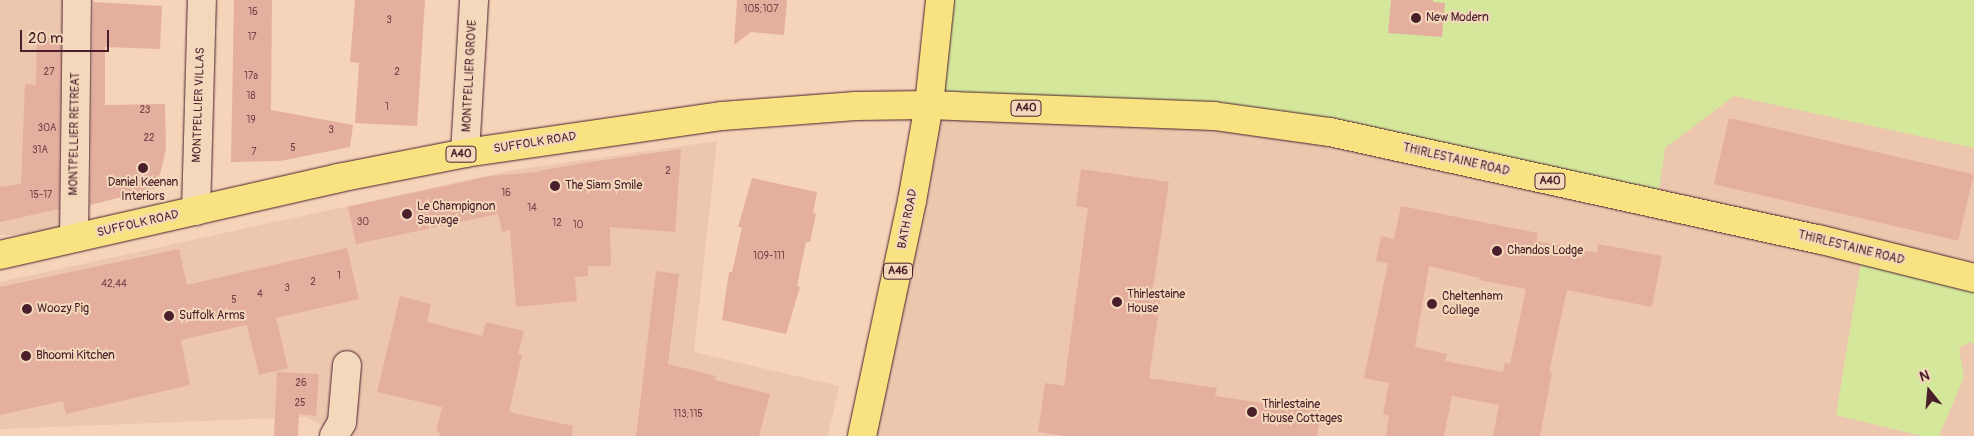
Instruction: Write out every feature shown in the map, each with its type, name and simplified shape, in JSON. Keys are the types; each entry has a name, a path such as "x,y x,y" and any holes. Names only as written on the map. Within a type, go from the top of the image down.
{"main road":[{"name":"BATH ROAD","path":"862,436 912,202 929,105 940,0"},
{"name":"SUFFOLK ROAD","path":"0,255 338,178 466,153 722,116 847,107 929,105"},
{"name":"THIRLESTAINE ROAD","path":"929,105 1214,116 1330,132 1818,239 1974,278"}],"street":[{"name":"MONTPELLIER RETREAT","path":"74,238 77,0"},
{"name":"MONTPELLIER VILLAS","path":"196,211 202,0"},
{"name":"MONTPELLIER GROVE","path":"466,153 474,0"},
{"path":"334,436 342,422 347,365"}],"shaded area":[{"path":"0,0 74,0 74,235 0,235"},
{"name":"Cheltenham College","path":"1974,0 1974,436 862,436 929,105"},
{"path":"717,141 694,352 839,386 828,436 338,436 307,417 0,429 0,282 513,170"}],"green space":[{"path":"940,0 1974,0 1974,148 1734,96 1665,148 1657,204 1330,132 929,105"},
{"path":"1863,250 1974,278 1974,344 1970,342 1959,348 1964,377 1939,436 1922,436 1836,415"}],"building":[{"path":"234,0 272,0 271,110 353,125 350,147 280,161 231,162"},
{"path":"355,0 425,0 417,126 355,123 359,63 350,62"},
{"path":"737,0 787,0 784,35 751,32 734,45"},
{"name":"New Modern","path":"1391,0 1433,0 1433,2 1445,3 1442,37 1388,33"},
{"path":"93,2 162,6 160,49 105,47 105,105 165,104 166,149 157,188 90,205"},
{"path":"37,37 61,38 59,209 0,222 0,187 21,184 25,84 36,85"},
{"path":"1729,118 1974,174 1958,241 1714,184"},
{"path":"681,149 675,232 610,227 611,266 588,266 588,276 575,277 577,301 516,307 510,230 502,232 498,214 356,244 348,207 490,176 538,172 590,162"},
{"name":"Thirlestaine House","path":"1081,169 1169,182 1152,294 1161,295 1149,378 1217,388 1215,396 1275,405 1276,396 1322,404 1317,436 1064,436 1038,432 1045,383 1064,386 1088,208 1076,206"},
{"path":"752,178 817,192 813,213 816,214 810,242 806,242 797,286 800,287 786,334 722,320 729,272 732,272 742,227 738,227"},
{"path":"1401,206 1538,233 1536,241 1597,253 1598,244 1662,256 1652,307 1567,290 1549,372 1552,373 1540,436 1493,436 1499,405 1452,396 1444,436 1386,436 1389,416 1383,414 1389,383 1364,378 1388,263 1376,261 1381,236 1394,239","holes":["1429,266 1480,278 1479,280 1526,289 1510,364 1505,362 1503,372 1445,361 1447,354 1415,347"]},
{"path":"347,248 359,299 276,318 288,368 259,375 247,325 181,340 190,385 66,414 63,401 0,415 0,287 179,249 187,285"},
{"path":"656,271 679,274 668,364 716,376 715,380 770,394 759,436 636,436"},
{"path":"400,296 431,304 427,322 482,336 486,322 524,331 518,354 522,355 509,412 573,426 572,436 439,436 440,432 436,431 442,407 377,392"},
{"path":"277,372 319,374 316,416 299,414 298,436 274,436"}],"place":[{"name":"New Modern","path":"1416,18"},
{"name":"Daniel Keenan Interiors","path":"143,168"},
{"name":"The Siam Smile","path":"555,186"},
{"name":"Le Champignon Sauvage","path":"407,214"},
{"name":"Chandos Lodge","path":"1497,251"},
{"name":"Thirlestaine House","path":"1117,302"},
{"name":"Cheltenham College","path":"1432,304"},
{"name":"Woozy Pig","path":"27,309"},
{"name":"Suffolk Arms","path":"169,316"},
{"name":"Bhoomi Kitchen","path":"26,356"},
{"name":"Thirlestaine House Cottages","path":"1252,412"}]}
